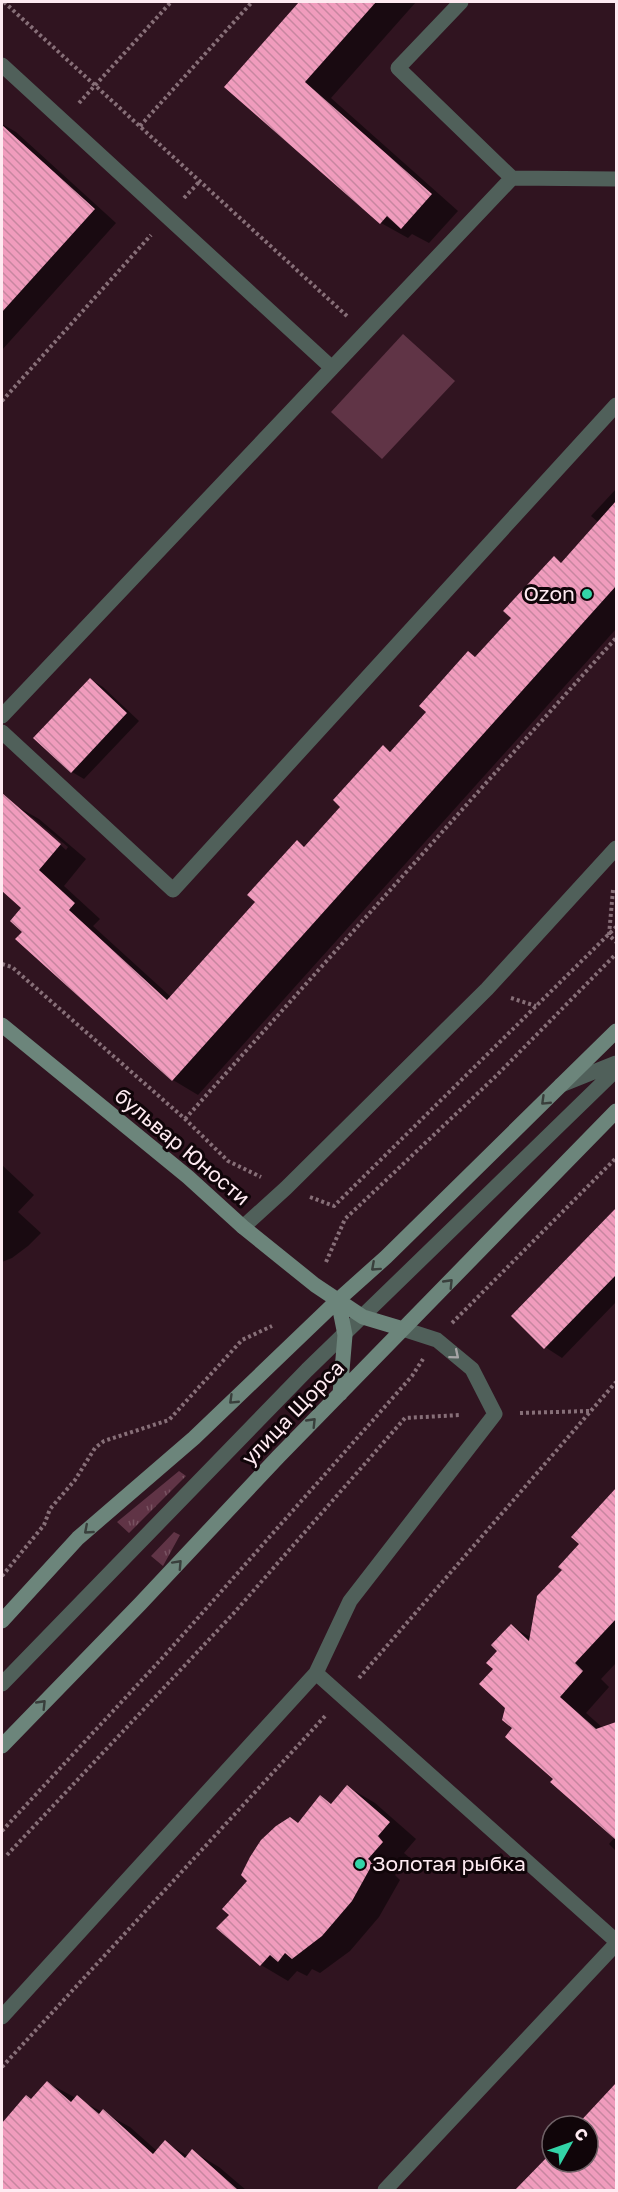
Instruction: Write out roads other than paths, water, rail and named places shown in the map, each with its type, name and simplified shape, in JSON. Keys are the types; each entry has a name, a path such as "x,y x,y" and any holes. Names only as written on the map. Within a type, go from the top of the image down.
{"main road":[{"name":"бульвар Юности","path":"2,1025 188,1177 243,1227 315,1285 363,1317 403,1329"},
{"path":"2,1621 78,1538 194,1438 386,1257 616,1031"},
{"name":"улица Щорса","path":"2,1746 616,1111"},
{"path":"338,1300 345,1335 340,1394"}],"street":[{"path":"461,2 398,69 512,178 616,180"},
{"path":"2,65 332,368"},
{"path":"2,716 512,178"},
{"path":"2,732 172,890 616,405"},
{"path":"243,1227 286,1188 487,989 616,848"},
{"path":"561,1085 616,1063"},
{"name":"улица Щорса","path":"2,1684 308,1370 616,1070"},
{"path":"2,2017 316,1673 350,1601 495,1414 472,1369 437,1340 403,1329"},
{"path":"316,1673 616,1943 385,2190"}],"place":[{"name":"Ozon","path":"587,594"},
{"name":"Золотая рыбка","path":"360,1864"}]}
